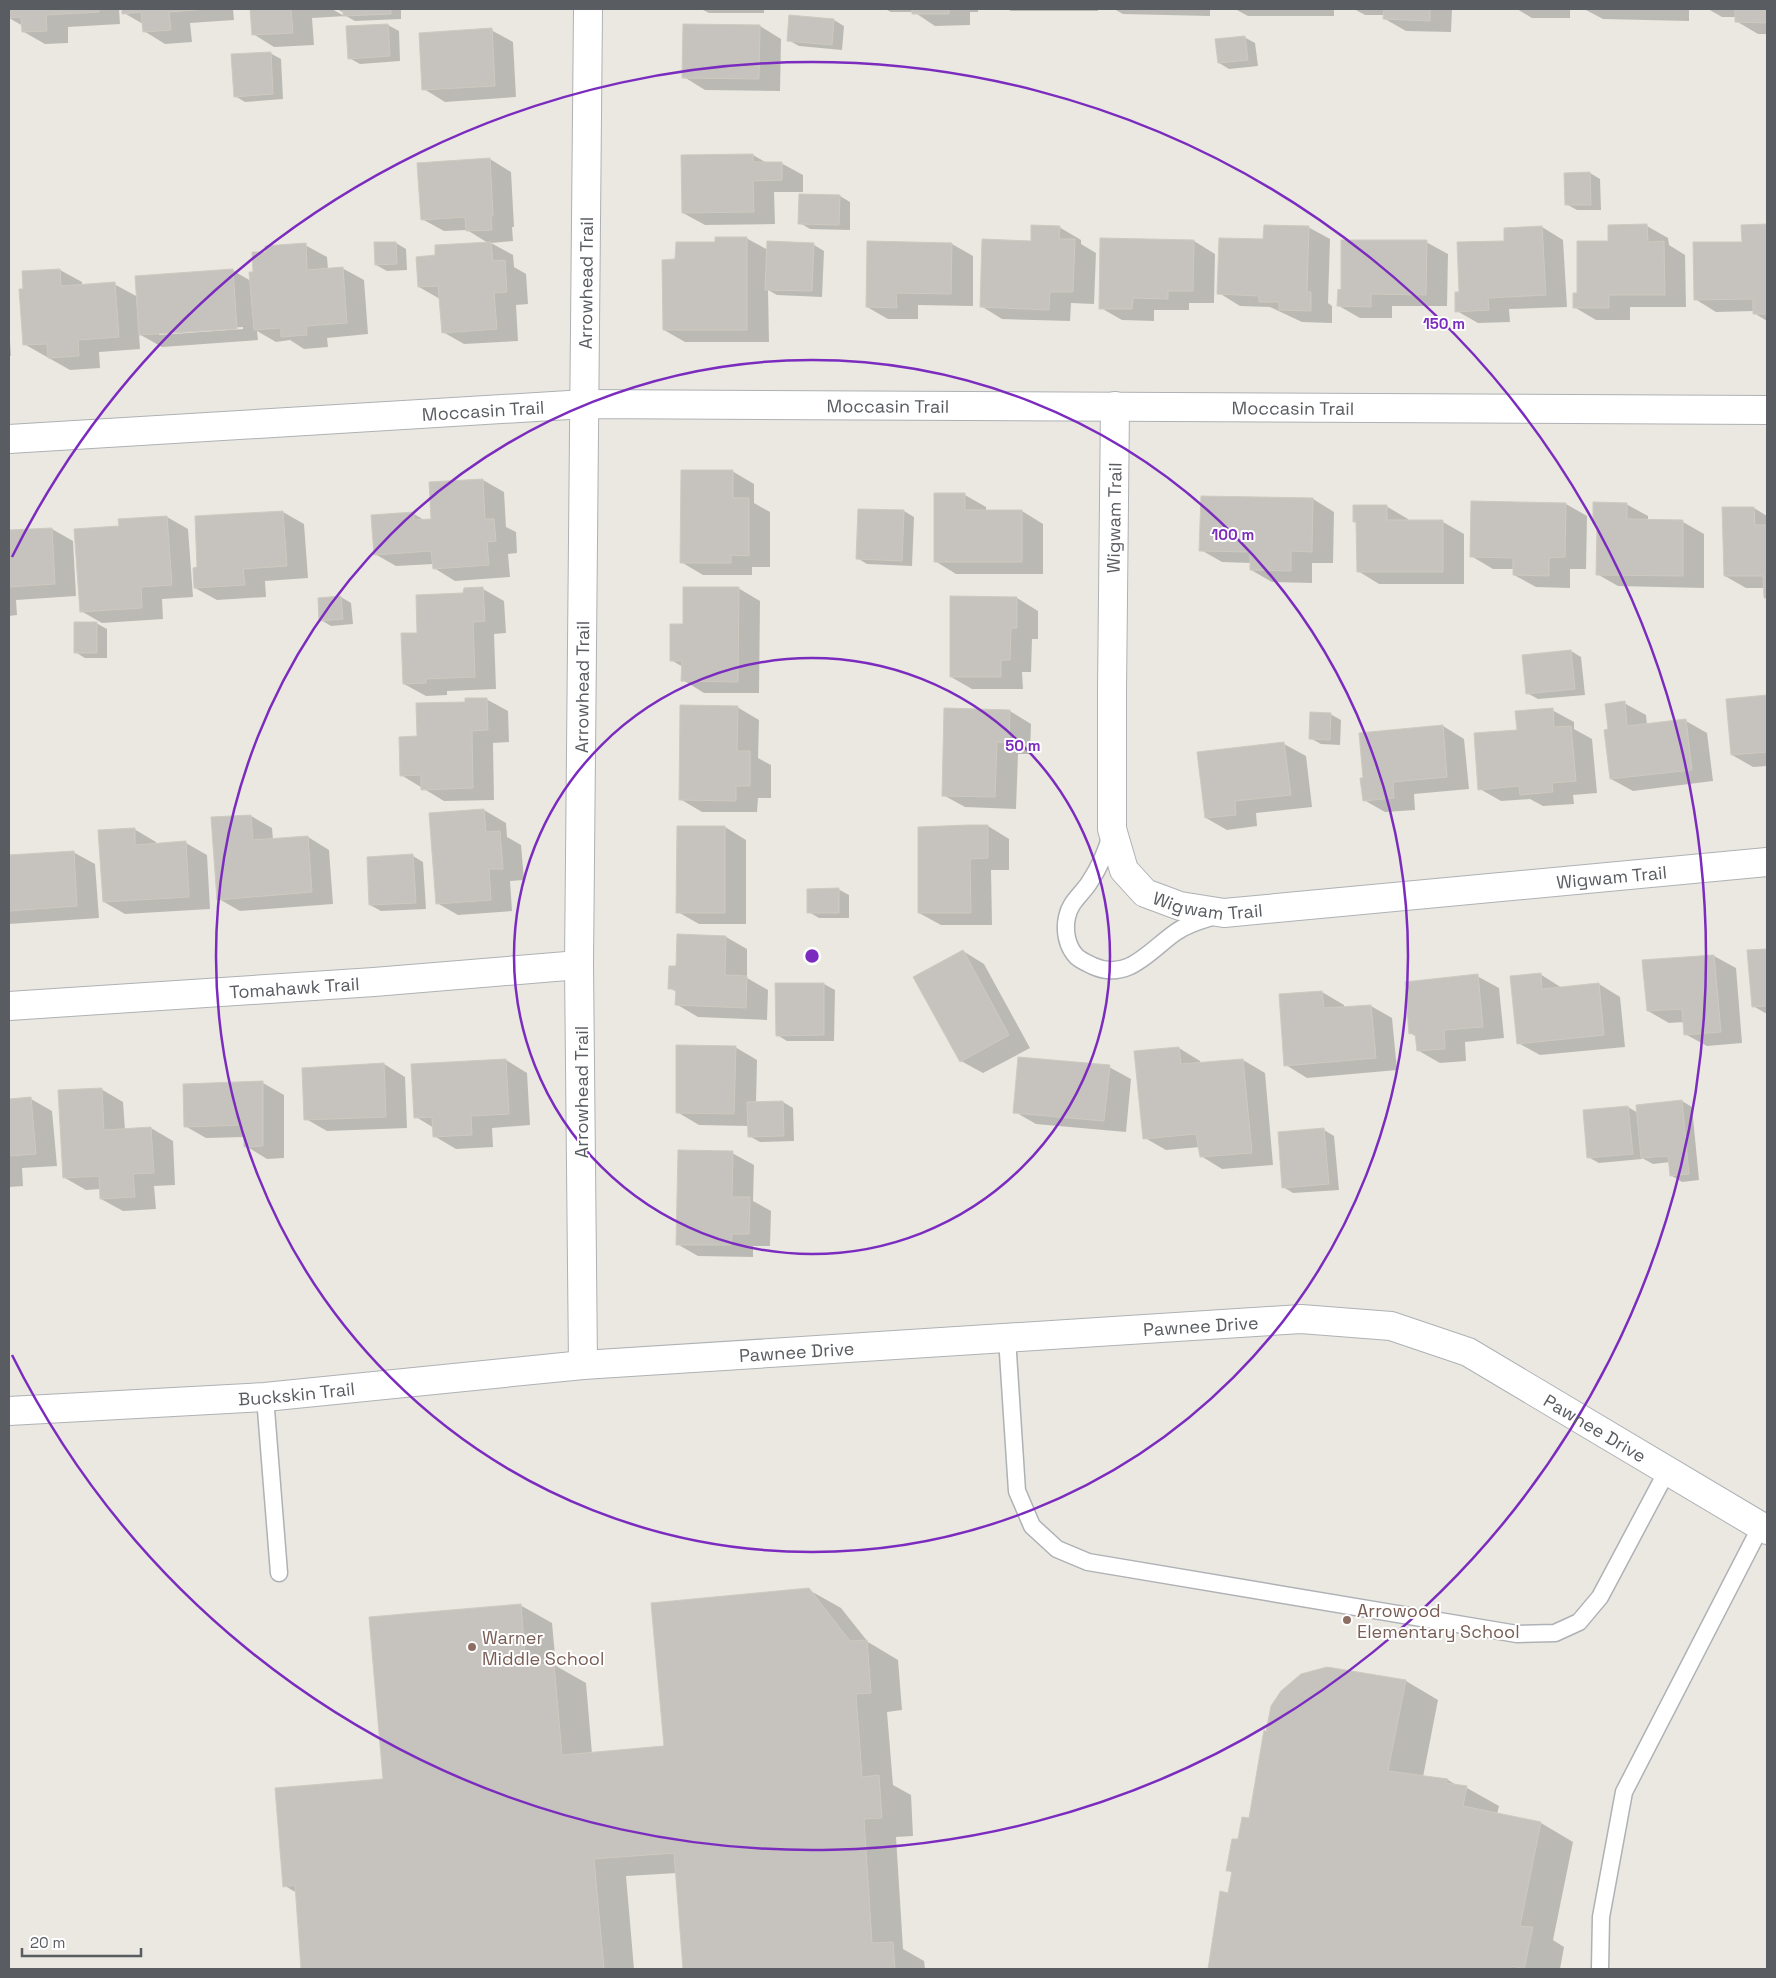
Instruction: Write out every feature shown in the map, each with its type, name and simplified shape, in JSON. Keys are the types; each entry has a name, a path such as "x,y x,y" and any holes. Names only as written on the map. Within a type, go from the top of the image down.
{"street":[{"name":"Arrowhead Trail","path":"583,1365 580,965 588,9"},
{"name":"Moccasin Trail","path":"9,440 585,404 1767,410"},
{"name":"Wigwam Trail","path":"1115,406 1112,829 1124,870 1145,893 1180,906 1224,913 1767,862"},
{"name":"Tomahawk Trail","path":"9,1006 374,982 580,965"},
{"name":"Pawnee Drive","path":"583,1365 1301,1319 1392,1326 1468,1352 1764,1528"},
{"name":"Buckskin Trail","path":"9,1411 265,1397 583,1365"}],"lane":[{"path":"1112,829 1108,848 1090,882 1073,902 1067,917 1066,931 1068,943 1074,954 1081,960 1104,971 1126,969 1137,963 1177,931 1200,920 1224,913"},
{"path":"1007,1338 1017,1491 1032,1526 1057,1549 1088,1562 1517,1634 1555,1634 1579,1622 1600,1597 1668,1471"},
{"path":"265,1397 278,1574"},
{"path":"1600,1969 1601,1917 1624,1792 1764,1528"}],"building":[{"path":"9,9 99,9 99,12 46,15 47,31 22,32 21,17 9,18"},
{"path":"122,9 208,9 169,12 171,30 143,32 141,12 122,14"},
{"path":"250,9 291,9 293,33 252,35"},
{"path":"343,9 391,9 391,14 343,16"},
{"path":"912,9 949,9 949,14 912,14"},
{"path":"1384,9 1430,9 1430,21 1383,19"},
{"path":"1735,9 1767,9 1767,23 1735,22"},
{"path":"789,15 834,19 832,45 787,41"},
{"path":"388,24 390,56 348,59 346,26"},
{"path":"683,24 760,25 759,79 682,78"},
{"path":"492,28 495,86 422,90 419,33"},
{"path":"1245,36 1248,60 1218,63 1215,39"},
{"path":"271,52 273,94 234,97 231,54"},
{"path":"753,154 753,162 782,162 782,180 753,181 754,212 682,213 681,155"},
{"path":"490,158 492,230 466,231 465,217 421,220 417,163"},
{"path":"1590,172 1591,205 1565,205 1564,173"},
{"path":"799,194 840,195 839,225 798,224"},
{"path":"1647,224 1648,242 1664,241 1665,295 1609,295 1609,308 1573,308 1573,293 1577,293 1577,241 1608,241 1608,225"},
{"path":"1767,224 1767,314 1753,314 1753,299 1694,300 1693,242 1742,242 1741,225"},
{"path":"1031,225 1060,226 1059,239 1075,239 1073,292 1050,292 1049,310 980,307 982,239 1031,241"},
{"path":"1264,225 1309,226 1307,292 1311,292 1311,311 1279,310 1279,302 1259,302 1259,296 1217,294 1219,238 1263,239"},
{"path":"1542,226 1546,295 1488,298 1489,310 1455,312 1455,292 1459,292 1457,242 1504,241 1504,228"},
{"path":"715,237 747,237 747,330 663,330 662,260 675,259 676,242 715,242"},
{"path":"1100,238 1194,240 1193,291 1168,291 1168,299 1133,298 1132,309 1099,309"},
{"path":"1341,240 1427,240 1426,295 1371,294 1371,307 1337,306 1338,289 1341,290"},
{"path":"767,241 814,243 812,291 765,290"},
{"path":"867,241 952,243 951,294 896,293 897,308 866,307"},
{"path":"374,242 396,242 397,264 375,265"},
{"path":"491,242 493,261 505,260 507,292 494,293 497,329 442,333 438,286 418,287 416,257 435,255 435,245"},
{"path":"306,243 307,270 343,267 347,323 306,326 307,335 281,337 281,328 254,330 249,272 253,272 252,252 266,252 265,246"},
{"path":"60,269 61,286 115,282 119,337 78,340 79,356 48,358 47,344 23,345 19,289 23,289 22,271"},
{"path":"233,269 237,329 139,335 135,276"},
{"path":"681,470 733,470 733,498 749,498 749,556 731,555 731,563 680,563"},
{"path":"483,479 485,519 494,519 496,541 487,542 489,565 433,569 431,551 374,555 371,515 414,512 414,520 431,519 429,482"},
{"path":"934,493 965,493 965,510 1022,510 1022,562 934,562"},
{"path":"1201,496 1313,498 1312,552 1291,551 1291,571 1250,570 1250,552 1199,551"},
{"path":"1471,501 1566,503 1565,557 1549,558 1549,576 1513,575 1513,558 1470,557"},
{"path":"1593,502 1627,503 1627,519 1683,520 1683,576 1596,575 1597,524 1593,524"},
{"path":"1353,505 1387,505 1387,520 1443,520 1443,572 1357,572 1356,522 1353,522"},
{"path":"1722,507 1754,507 1755,525 1767,525 1767,598 1764,598 1763,576 1724,576"},
{"path":"858,509 904,510 902,561 856,559"},
{"path":"283,511 287,566 243,569 245,585 194,588 193,568 197,567 195,516"},
{"path":"167,516 172,585 141,587 142,608 80,612 74,529 119,526 118,519"},
{"path":"52,528 55,584 9,587 9,530"},
{"path":"483,587 485,621 473,622 475,677 426,679 426,683 403,684 401,633 417,633 416,595 463,593 464,588"},
{"path":"683,587 739,587 738,682 681,681 682,661 670,661 670,624 683,624"},
{"path":"341,596 343,619 319,621 318,598"},
{"path":"950,596 1017,597 1017,628 1011,628 1010,660 1001,660 1001,677 950,677"},
{"path":"74,622 97,622 97,653 74,653"},
{"path":"1571,650 1575,689 1526,694 1522,655"},
{"path":"1767,695 1767,752 1731,755 1726,699"},
{"path":"465,698 487,698 488,730 472,731 473,788 421,790 421,775 400,776 399,737 417,736 416,703 465,702"},
{"path":"1625,701 1627,726 1686,719 1692,770 1610,779 1604,730 1608,729 1605,704"},
{"path":"680,705 738,706 737,751 750,751 750,786 736,786 736,801 679,800"},
{"path":"944,708 1010,710 1009,743 997,742 995,797 942,796"},
{"path":"1553,708 1554,727 1571,726 1576,781 1552,783 1553,792 1520,795 1519,786 1478,790 1474,733 1517,730 1515,711"},
{"path":"1310,712 1331,713 1330,740 1309,739"},
{"path":"1443,725 1447,777 1393,782 1394,798 1363,801 1360,778 1363,778 1359,733"},
{"path":"1284,742 1291,795 1235,801 1236,815 1205,818 1197,752"},
{"path":"484,809 486,832 500,831 503,869 489,869 491,900 436,904 429,813"},
{"path":"251,815 253,840 308,836 312,892 217,900 211,817"},
{"path":"988,825 988,858 970,859 971,913 918,913 918,827"},
{"path":"677,826 725,826 725,913 676,913"},
{"path":"135,828 135,845 186,841 189,897 103,902 98,830"},
{"path":"74,851 77,906 9,911 9,855"},
{"path":"413,854 416,903 369,905 367,857"},
{"path":"839,888 839,913 807,913 807,889"},
{"path":"677,934 726,936 725,975 747,976 746,1008 675,1005 676,989 668,989 669,966 676,966"},
{"path":"1767,949 1767,1006 1752,1007 1747,950"},
{"path":"963,950 1009,1035 960,1062 913,977"},
{"path":"1714,955 1721,1032 1684,1035 1682,1009 1647,1011 1642,960"},
{"path":"1541,973 1542,989 1599,983 1604,1035 1517,1044 1510,976"},
{"path":"1478,974 1483,1027 1444,1030 1445,1049 1417,1051 1415,1033 1409,1034 1405,982"},
{"path":"775,983 824,983 824,1035 776,1036"},
{"path":"1322,991 1324,1008 1371,1005 1376,1058 1284,1066 1279,994"},
{"path":"676,1045 736,1046 734,1114 676,1113"},
{"path":"1179,1047 1181,1064 1243,1059 1252,1153 1200,1157 1196,1134 1143,1139 1134,1051"},
{"path":"1018,1057 1110,1065 1104,1121 1013,1113"},
{"path":"506,1059 509,1114 471,1116 472,1135 433,1137 432,1117 414,1118 411,1064"},
{"path":"384,1063 386,1117 304,1120 302,1068"},
{"path":"263,1081 263,1146 244,1147 244,1125 184,1127 183,1084"},
{"path":"102,1088 104,1130 151,1127 154,1173 133,1174 135,1197 100,1199 99,1176 63,1178 58,1090"},
{"path":"31,1097 36,1154 9,1156 9,1099"},
{"path":"1682,1100 1689,1174 1670,1176 1668,1156 1641,1158 1636,1105"},
{"path":"783,1101 784,1136 748,1137 747,1102"},
{"path":"1628,1106 1633,1154 1587,1158 1583,1110"},
{"path":"1324,1128 1329,1184 1282,1188 1278,1132"},
{"path":"678,1150 733,1151 732,1197 750,1197 749,1234 732,1234 731,1245 676,1245"},
{"path":"809,1588 850,1641 867,1640 871,1693 856,1694 862,1777 879,1775 882,1818 864,1819 872,1943 893,1942 895,1969 683,1969 674,1853 594,1859 604,1969 301,1969 295,1885 283,1887 275,1788 383,1779 369,1617 521,1604 526,1666 554,1664 562,1755 664,1746 651,1603"},
{"name":"Arrowood Elementary School","path":"1327,1667 1406,1680 1388,1771 1448,1779 1446,1783 1467,1786 1463,1806 1541,1822 1520,1926 1533,1927 1524,1969 1512,1966 1512,1969 1208,1969 1220,1891 1228,1893 1232,1871 1226,1871 1232,1839 1238,1839 1242,1817 1249,1818 1264,1730 1266,1732 1271,1706 1281,1691 1301,1674"}],"place":[{"name":"Arrowood Elementary School","path":"1347,1620"},
{"name":"Warner Middle School","path":"472,1647"}]}
